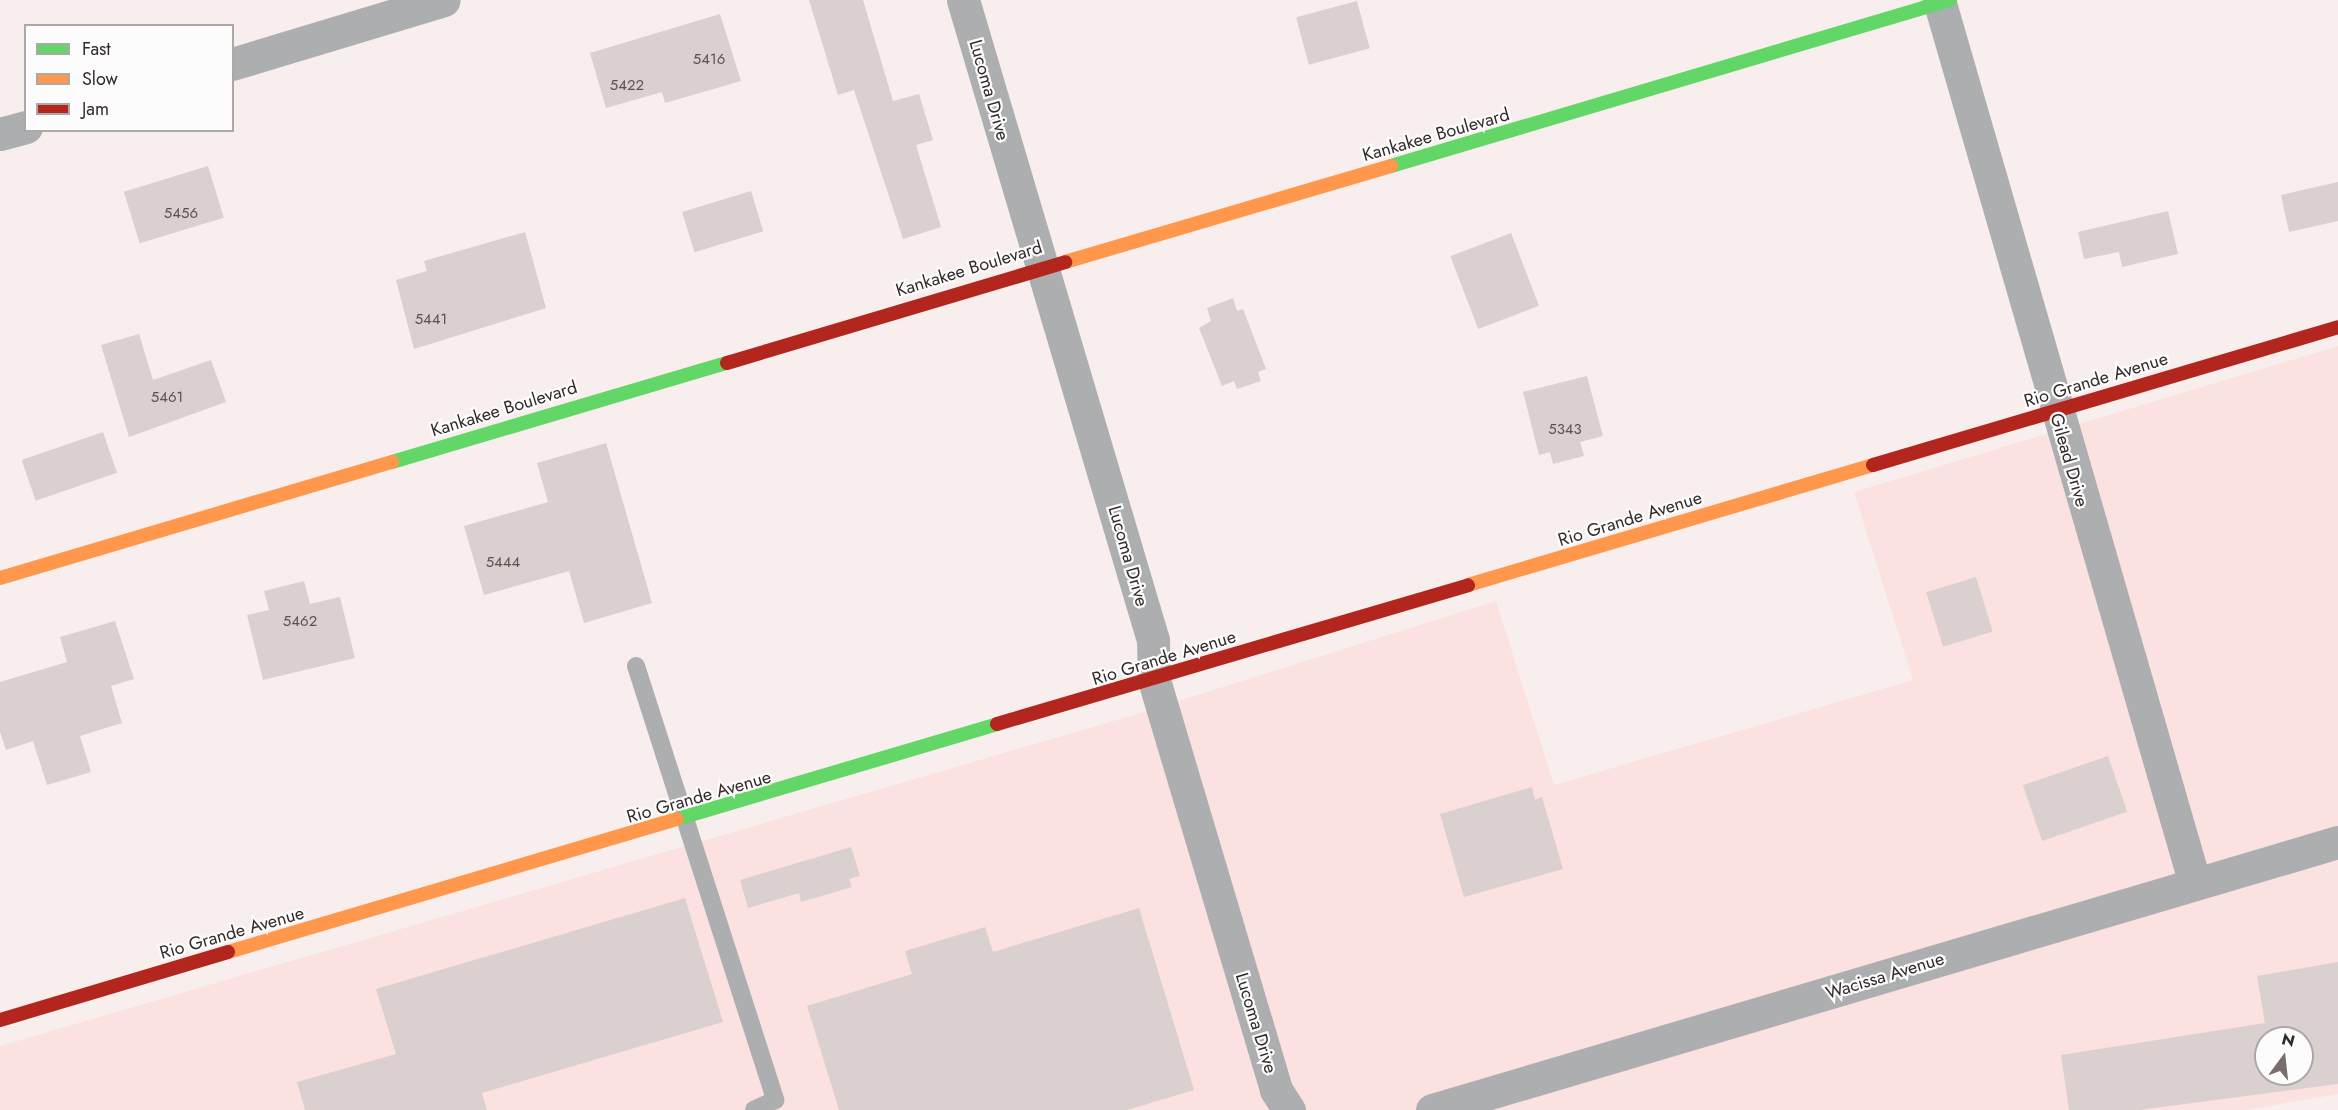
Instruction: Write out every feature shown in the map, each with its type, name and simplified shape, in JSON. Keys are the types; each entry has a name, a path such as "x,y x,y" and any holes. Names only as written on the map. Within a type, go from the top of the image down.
{"street":[{"path":"234,63 444,0"},
{"name":"Lucoma Drive","path":"963,0 1153,640 1154,680 1276,1090 1289,1110"},
{"name":"Kankakee Boulevard","path":"0,579 1042,266 1539,124 1943,1"},
{"name":"Gilead Drive","path":"1943,1 2055,411 2195,884"},
{"path":"0,134 24,127"},
{"name":"Rio Grande Avenue","path":"0,1020 684,820 2338,327"},
{"name":"Wacissa Avenue","path":"1432,1110 2338,842"}],"lane":[{"path":"636,666 775,1100 754,1110"}],"shaded area":[{"path":"2338,346 2338,1094 2246,1110 0,1110 0,1046 1134,715 1496,601 1554,785 1913,680 1854,492"}],"building":[{"path":"809,0 863,0 893,101 919,94 933,140 916,145 941,227 903,239 854,90 838,95"},
{"path":"1357,1 1370,48 1309,65 1296,17"},
{"path":"720,14 741,81 665,103 662,92 606,108 590,53"},
{"path":"208,166 224,218 140,243 124,192"},
{"path":"2338,182 2338,221 2289,232 2281,195"},
{"path":"751,191 763,231 694,252 682,212"},
{"path":"2168,211 2178,254 2122,267 2119,252 2084,259 2078,232"},
{"path":"525,232 546,308 414,349 396,280 427,271 424,261"},
{"path":"1511,233 1539,306 1478,329 1450,256"},
{"path":"1233,298 1237,311 1243,309 1266,369 1258,372 1261,381 1237,389 1234,381 1222,386 1199,328 1211,321 1207,308"},
{"path":"139,334 153,380 211,360 226,402 129,437 101,345"},
{"path":"1587,376 1603,436 1580,442 1584,456 1553,464 1550,452 1539,455 1523,392"},
{"path":"103,432 117,473 36,501 22,460"},
{"path":"606,443 652,603 584,623 569,571 484,595 464,526 548,502 537,463"},
{"path":"1976,577 1993,632 1943,647 1926,592"},
{"path":"304,581 310,604 340,597 355,658 263,680 247,615 269,610 264,591"},
{"path":"115,621 134,679 111,686 122,723 80,736 91,772 47,785 33,741 6,750 0,732 0,682 67,662 60,637"},
{"path":"2108,756 2127,812 2042,841 2023,785"},
{"path":"1532,787 1535,800 1542,797 1563,869 1464,897 1440,814"},
{"path":"851,847 860,876 849,879 852,887 801,902 799,893 748,908 740,880"},
{"path":"685,898 723,1022 482,1093 487,1110 305,1110 297,1082 396,1054 376,989"},
{"path":"1139,908 1194,1090 1127,1110 839,1110 807,1006 912,974 905,951 985,927 993,952"},
{"path":"2338,962 2338,1084 2139,1110 2069,1110 2061,1055 2265,1023 2257,976"}],"traffic: fast":[{"path":"1391,166 1950,0"},
{"path":"392,462 727,363"},
{"path":"677,819 997,724"}],"traffic: slow":[{"path":"1065,262 1391,166"},
{"path":"0,578 392,462"},
{"path":"1468,585 1873,465"},
{"path":"228,952 677,819"}],"traffic: jam":[{"path":"727,363 1065,262"},
{"path":"1873,465 2338,327"},
{"path":"997,724 1468,585"},
{"path":"0,1020 228,952"}]}
